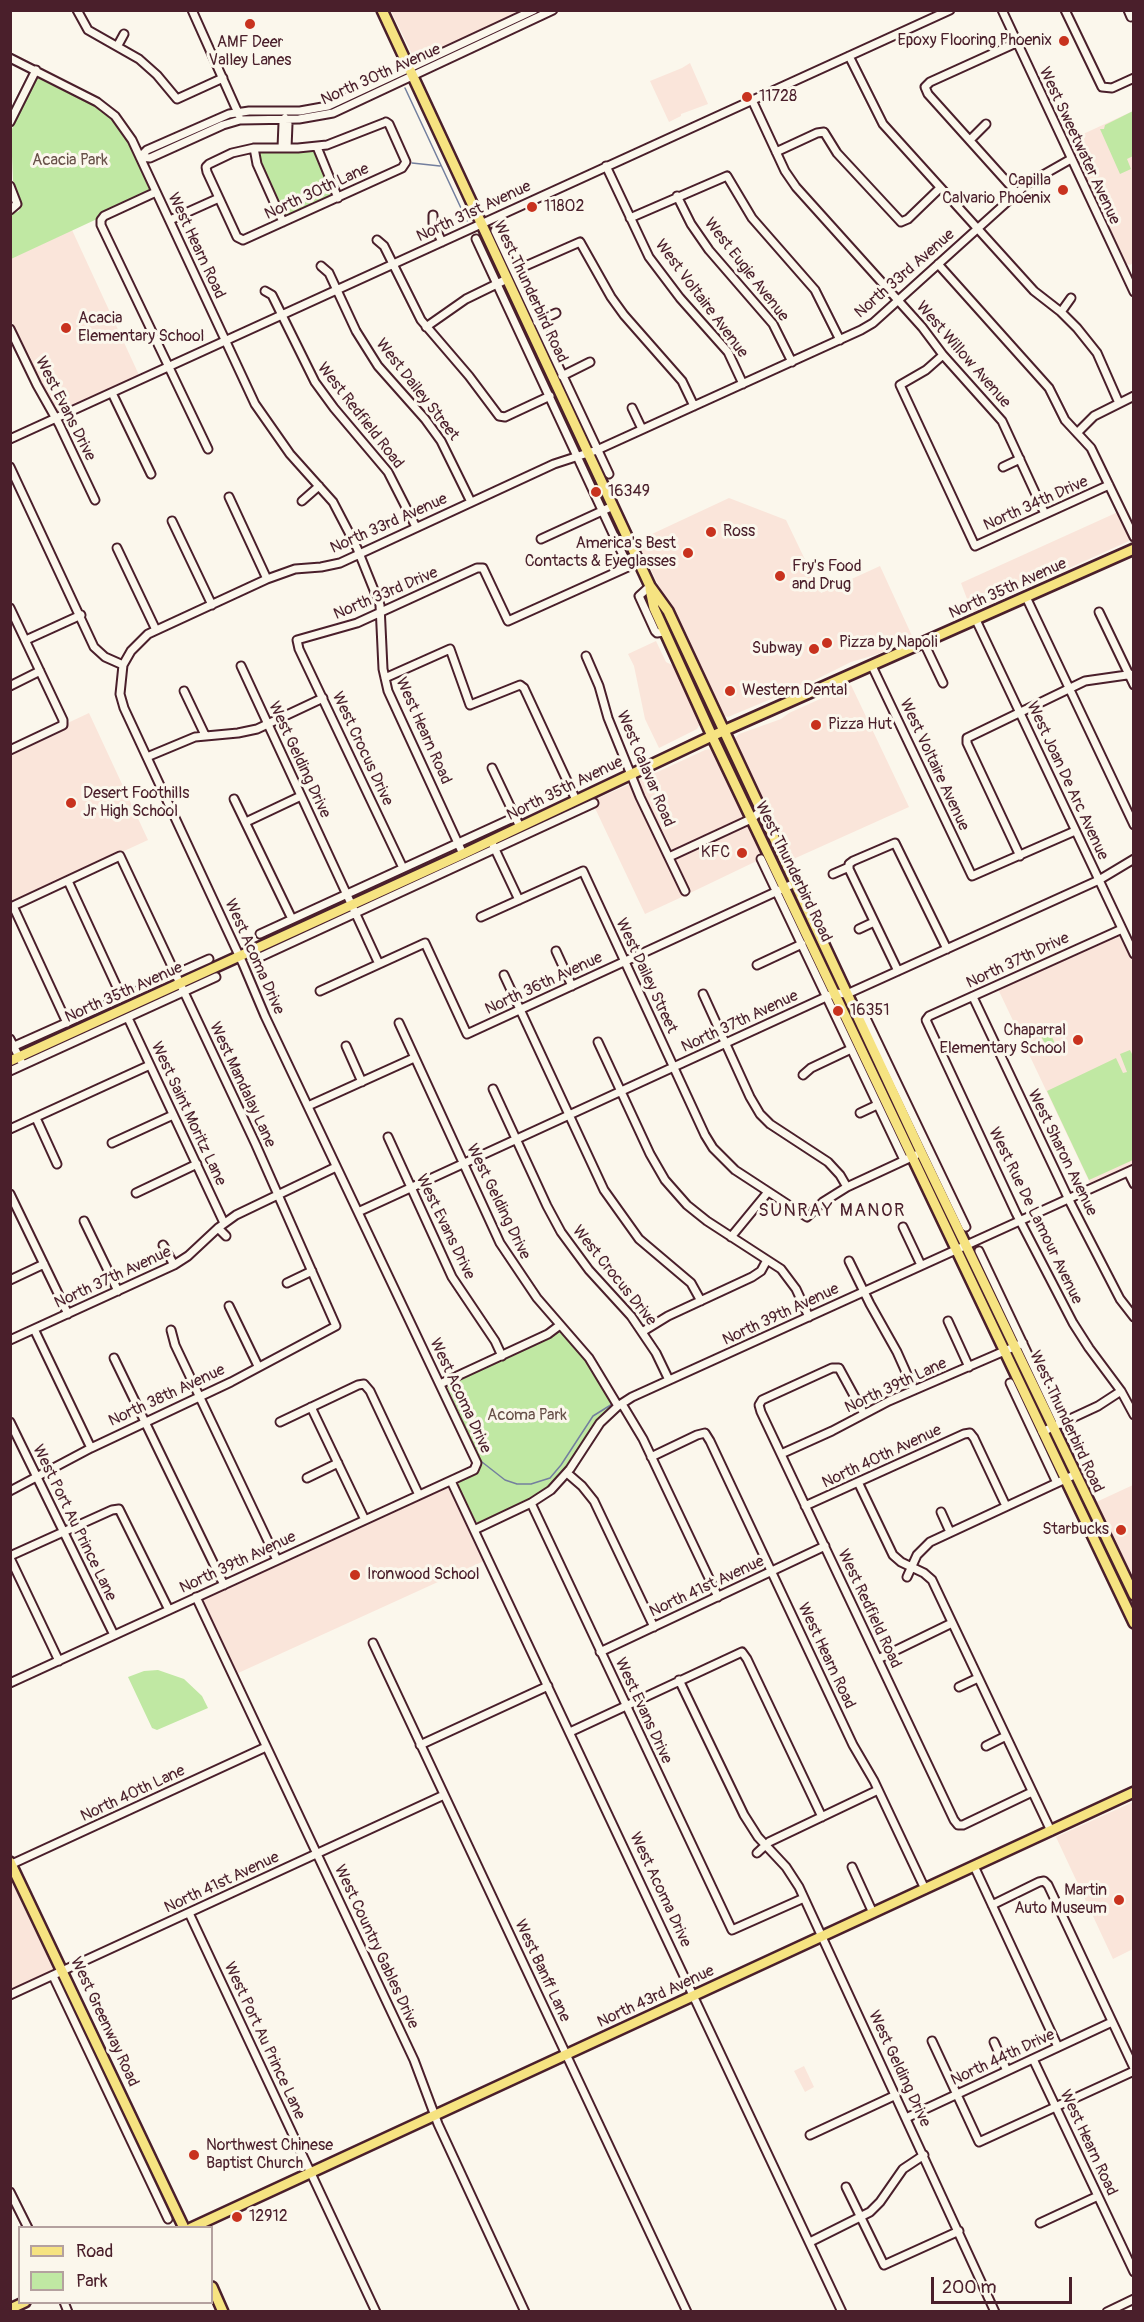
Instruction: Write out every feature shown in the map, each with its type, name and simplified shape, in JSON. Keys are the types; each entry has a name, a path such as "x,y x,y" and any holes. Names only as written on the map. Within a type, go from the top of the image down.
{"main road":[{"name":"West Thunderbird Road","path":"382,10 507,279 593,451 613,506 650,586 666,608 847,994 866,1023 910,1118 913,1156 961,1224 973,1261 1014,1347 1056,1426 1074,1475 1134,1595"},
{"name":"North 35th Avenue","path":"18,1061 181,988 240,956 354,909 463,854 493,845 520,827 712,736 1134,549"},
{"name":"West Thunderbird Road","path":"650,586 654,608 662,628 751,819 780,890 830,995 913,1156 956,1249 1014,1347 1015,1388 1042,1432 1061,1481 1134,1623"},
{"path":"662,628 680,651 688,654"},
{"name":"North 43rd Avenue","path":"195,2226 1134,1792"},
{"name":"West Greenway Road","path":"11,1863 183,2226"},
{"path":"213,2289 223,2312"}],"street":[{"path":"77,10 88,30 118,45 150,69 177,99 223,78"},
{"path":"192,10 239,116"},
{"name":"North 30th Avenue","path":"140,157 147,150 213,120 239,116 286,115 307,119 333,113 534,10"},
{"name":"North 30th Avenue","path":"411,73 553,10"},
{"name":"North 31st Avenue","path":"10,439 950,10"},
{"name":"West Sweetwater Avenue","path":"1002,10 1134,292"},
{"path":"1065,10 1099,84 1106,89 1112,88 1134,78"},
{"path":"118,45 124,34"},
{"path":"1016,43 930,82 925,87 928,94 1017,193"},
{"path":"849,56 878,118 1034,291 1077,328 1096,353 1119,403"},
{"name":"West Hearn Road","path":"10,58 88,96 106,108 128,133 224,341 264,420 338,509 360,554 376,591 382,612 385,678 393,703 463,854"},
{"path":"10,122 36,70"},
{"name":"West Willow Avenue","path":"752,100 785,171 796,187 926,331 944,356 1002,421 1045,514"},
{"path":"284,148 288,124 286,115"},
{"name":"North 30th Lane","path":"219,198 240,240 243,240 406,165 389,124 386,122 336,143 317,147"},
{"path":"970,140 986,124"},
{"path":"776,152 824,132 837,153 901,222 908,219 940,188"},
{"path":"170,220 219,198 206,167 232,153 254,148 317,147 338,198"},
{"path":"254,148 257,164 284,222"},
{"name":"North 33rd Avenue","path":"123,665 136,645 156,630 267,579 295,568 321,567 340,563 471,502 593,451 792,362 873,323 1017,193 1034,179 1071,159"},
{"name":"West Voltaire Avenue","path":"606,166 649,257 680,298 728,352 743,384"},
{"path":"630,219 677,196 727,176 752,218 814,290 840,340"},
{"path":"10,186 17,204 10,210"},
{"path":"156,192 104,216 101,225 208,449"},
{"name":"West Eugie Avenue","path":"677,196 709,250 773,324 792,362"},
{"path":"433,215 433,223 442,242"},
{"name":"West Thunderbird Road","path":"495,231 562,376 593,451 609,474"},
{"name":"West Thunderbird Road","path":"476,239 628,566"},
{"path":"377,240 384,246 411,305 426,327 469,376 499,416 505,417 550,396"},
{"path":"514,271 580,242 611,297 682,381 694,406"},
{"path":"938,264 1044,382 1065,420 1091,448 1134,537"},
{"name":"West Dailey Street","path":"321,266 329,273 356,331 378,366 425,419 441,441 471,502"},
{"path":"1124,272 1134,268"},
{"path":"426,327 455,305 507,279"},
{"name":"West Redfield Road","path":"264,291 272,295 315,382 388,472 416,527"},
{"path":"1061,312 1071,298"},
{"path":"537,322 556,314"},
{"name":"West Evans Drive","path":"10,329 95,500"},
{"name":"North 34th Drive","path":"944,356 900,385 975,546 1109,485"},
{"path":"562,376 590,362"},
{"path":"112,393 151,474"},
{"path":"1077,433 1094,416 1134,396"},
{"path":"632,408 642,429"},
{"path":"1003,467 1020,459"},
{"path":"10,467 94,647 105,657 123,665"},
{"path":"302,501 319,486"},
{"path":"229,497 267,579"},
{"path":"541,539 613,506"},
{"path":"172,521 212,605"},
{"path":"117,548 156,630"},
{"path":"628,566 639,562"},
{"name":"North 33rd Drive","path":"297,640 342,628 382,612 477,568 483,568 508,621 628,566"},
{"path":"1026,597 1134,825"},
{"path":"10,608 63,720 63,725 10,750"},
{"path":"1099,612 1131,674 1134,685"},
{"path":"26,640 81,615"},
{"name":"West Joan De Arc Avenue","path":"976,620 1134,954"},
{"name":"West Crocus Drive","path":"297,640 403,868"},
{"path":"924,643 943,683"},
{"path":"385,678 450,649 470,705 520,684 524,688 576,800"},
{"name":"West Calavar Road","path":"586,656 631,774 685,891"},
{"name":"West Acoma Drive","path":"123,665 120,694 124,708 240,956 265,1016 476,1459 476,1467"},
{"name":"West Gelding Drive","path":"241,666 379,964"},
{"name":"West Voltaire Avenue","path":"872,666 972,876 1020,855"},
{"path":"10,686 40,672"},
{"path":"1075,831 1020,855 966,742 967,738 1070,688 1097,678 1131,674"},
{"path":"184,691 205,735"},
{"path":"147,757 183,740 257,729 323,698"},
{"path":"492,768 520,827"},
{"path":"246,822 301,796"},
{"path":"234,799 292,919"},
{"name":"North 35th Avenue","path":"258,958 354,909 493,845 594,803"},
{"path":"669,857 751,819 761,811"},
{"name":"North 35th Avenue","path":"260,934 515,817"},
{"path":"832,874 895,843 947,949"},
{"path":"482,917 519,900 493,845"},
{"name":"West Mandalay Lane","path":"68,880 120,856 256,1145 336,1326"},
{"name":"West Thunderbird Road","path":"761,859 780,890 802,944 830,995 851,1049 878,1105 913,1156"},
{"name":"North 37th Avenue","path":"358,1212 830,995 847,994 1099,880 1134,859"},
{"path":"849,866 898,971"},
{"name":"West Dailey Street","path":"519,900 583,871 700,1126 713,1148 735,1170 807,1217 847,1187"},
{"path":"67,1023 13,906 68,880 122,998"},
{"name":"North 36th Avenue","path":"379,964 425,943 467,1034 795,883"},
{"path":"859,929 874,922"},
{"name":"North 37th Drive","path":"926,1020 929,1016 1122,928"},
{"path":"757,964 802,944"},
{"path":"556,951 572,986"},
{"name":"North 35th Avenue","path":"12,1045 67,1023 209,959"},
{"path":"320,991 379,964"},
{"path":"504,975 594,1173 621,1216 639,1239 691,1283 701,1301"},
{"name":"North 35th Avenue","path":"10,1071 18,1061 128,1017 181,988 216,977"},
{"path":"703,994 760,1114 770,1124 828,1162 847,1187 913,1156"},
{"name":"West Sharon Avenue","path":"974,997 1068,1198 1120,1299 1134,1317"},
{"name":"West Saint Moritz Lane","path":"128,1017 197,1164 221,1225"},
{"name":"West Rue De Lamour Avenue","path":"926,1020 1020,1220 1079,1335 1121,1391 1134,1415"},
{"name":"West Gelding Drive","path":"399,1023 508,1257 537,1298 590,1358 637,1428 651,1457 655,1474 688,1545 718,1597"},
{"path":"598,1042 650,1154 665,1179 687,1205 789,1277 809,1317"},
{"path":"12,1045 18,1061"},
{"path":"346,1046 362,1082"},
{"path":"803,1075 811,1068 851,1049"},
{"path":"308,1106 414,1058"},
{"path":"10,1129 150,1065"},
{"name":"West Crocus Drive","path":"493,1089 561,1232 589,1270 622,1305 642,1332 669,1380"},
{"path":"860,1113 878,1105"},
{"path":"112,1143 173,1115"},
{"path":"36,1118 57,1164"},
{"path":"897,1125 910,1118"},
{"name":"West Thunderbird Road","path":"910,1118 961,1224"},
{"name":"West Evans Drive","path":"388,1137 452,1277 495,1341 502,1356"},
{"path":"136,1192 197,1164"},
{"name":"North 37th Avenue","path":"10,1340 174,1265 188,1256 221,1225 336,1167"},
{"path":"1131,1170 1134,1184"},
{"name":"North 39th Avenue","path":"474,1530 531,1503 550,1491 567,1473 597,1427 620,1405 669,1380 1131,1170"},
{"path":"730,1237 768,1192"},
{"path":"10,1194 68,1314"},
{"path":"84,1221 118,1291"},
{"path":"221,1225 226,1236"},
{"path":"903,1227 921,1265"},
{"path":"163,1245 174,1265"},
{"name":"West Thunderbird Road","path":"980,1251 1014,1347"},
{"path":"642,1332 668,1316 752,1277 761,1271 767,1260"},
{"path":"849,1261 863,1292 889,1335 914,1390"},
{"path":"973,1261 984,1262"},
{"path":"10,1280 44,1264"},
{"path":"287,1283 312,1271"},
{"path":"229,1306 258,1366"},
{"path":"948,1321 969,1367"},
{"path":"440,1384 548,1334 560,1325"},
{"name":"North 38th Avenue","path":"10,1491 91,1448 200,1397 336,1326"},
{"path":"34,1329 91,1448"},
{"path":"171,1330 175,1345 277,1560"},
{"name":"North 39th Lane","path":"781,1454 914,1390 1014,1347"},
{"path":"114,1358 224,1585"},
{"name":"West Redfield Road","path":"864,1414 839,1368 832,1368 762,1401 759,1405 957,1825 963,1825 1032,1792"},
{"path":"280,1422 364,1384 370,1391 419,1495"},
{"name":"West Thunderbird Road","path":"1015,1388 1061,1481"},
{"path":"1042,1432 1108,1401 1121,1391"},
{"path":"311,1407 365,1520"},
{"name":"West Port Au Prince Lane","path":"10,1422 114,1635"},
{"name":"West Hearn Road","path":"651,1457 705,1433 853,1745 878,1790 925,1889"},
{"name":"North 40th Avenue","path":"805,1506 970,1433 1006,1506"},
{"path":"307,1478 338,1463"},
{"name":"North 39th Avenue","path":"10,1683 451,1481 476,1467"},
{"path":"567,1473 594,1501 654,1627"},
{"path":"907,1577 924,1546 1074,1475"},
{"name":"West Acoma Drive","path":"451,1481 695,1995 842,2312"},
{"path":"858,1482 893,1555 901,1562 929,1576 1051,1831"},
{"name":"West Evans Drive","path":"531,1503 732,1930 804,1898"},
{"path":"59,1660 10,1557 112,1510 119,1509 169,1610"},
{"path":"941,1512 950,1532"},
{"name":"North 41st Avenue","path":"600,1652 825,1546"},
{"name":"West Country Gables Drive","path":"196,1597 414,2060 435,2115 525,2312"},
{"path":"878,1659 952,1623"},
{"name":"West Banff Lane","path":"373,1643 687,2312"},
{"path":"570,1732 742,1652 765,1706 822,1817"},
{"path":"959,1688 978,1678"},
{"name":"West Gelding Drive","path":"679,1680 744,1815 765,1845 786,1867 804,1898 995,2312"},
{"path":"420,1745 548,1686"},
{"path":"986,1746 1006,1736"},
{"name":"North 40th Lane","path":"11,1863 266,1747"},
{"path":"789,1767 796,1763"},
{"path":"757,1853 765,1845 878,1790"},
{"name":"North 41st Avenue","path":"10,1995 444,1795"},
{"path":"974,1866 1058,2047"},
{"path":"852,1867 873,1913"},
{"path":"932,2041 980,2142 1057,2108 1134,2070 1048,1885 1044,1881 992,1905"},
{"name":"West Port Au Prince Lane","path":"189,1913 376,2312"},
{"name":"West Greenway Road","path":"53,1976 168,2219"},
{"name":"North 44th Drive","path":"906,2118 1112,2022"},
{"path":"994,2042 1007,2071"},
{"name":"West Hearn Road","path":"1033,2059 1098,2196 1131,2259 1134,2272"},
{"path":"810,2135 896,2095"},
{"path":"810,2242 861,2218 880,2202 894,2176 924,2155"},
{"path":"846,2187 884,2265 959,2231"},
{"path":"10,2192 27,2226"},
{"path":"159,2200 169,2196"},
{"path":"1040,2223 1098,2196"},
{"path":"1107,2312 1134,2299"}],"shaded area":[{"path":"391,11 528,11 419,60 413,56"},
{"path":"690,63 708,104 681,114 669,122 650,81"},
{"path":"1133,111 1133,263 1130,265 1125,263 1068,141"},
{"name":"Acacia Elementary School","path":"72,230 139,375 58,412 43,389 11,320 10,259"},
{"path":"729,498 786,520 821,593 880,566 913,638 878,654 851,662 807,684 728,717 720,715 708,683 637,541"},
{"path":"1118,512 1129,535 1129,541 972,612 961,583"},
{"path":"656,641 666,662 674,666 700,724 697,729 659,748 645,719 634,666 628,654"},
{"path":"851,685 909,807 789,861 733,740 739,734 781,719 789,713"},
{"name":"Desert Foothills Jr High School","path":"89,713 148,840 122,852 120,856 11,907 10,750"},
{"path":"712,749 746,817 675,851 672,850 638,781 705,750"},
{"path":"630,784 684,896 645,914 594,806 594,800"},
{"path":"749,824 765,857 690,893 676,863 677,858"},
{"name":"Chaparral Elementary School","path":"1118,935 1121,936 1134,962 1133,1165 1090,1183 998,989"},
{"path":"1133,1485 1133,1588 1092,1504"},
{"name":"Ironwood School","path":"446,1488 451,1490 484,1561 236,1674 203,1604 204,1599"},
{"path":"1133,1802 1133,1949 1113,1959 1056,1837"},
{"path":"10,1878 53,1969 52,1972 10,1992"},
{"path":"804,2066 814,2087 805,2092 794,2071"}],"green space":[{"name":"Acacia Park","path":"42,77 88,100 113,120 130,143 150,189 148,192 102,212 97,219 11,259 11,214 19,211 22,203 13,181 11,131 36,79"},
{"path":"1133,111 1133,156 1127,159 1131,169 1120,174 1100,129 1104,129 1105,125"},
{"path":"314,151 334,195 285,218 262,165 259,152"},
{"path":"1049,1030 1056,1046 1048,1050 1040,1034"},
{"path":"1130,1050 1134,1058 1133,1160 1089,1180 1047,1091 1116,1058 1123,1073 1127,1072 1120,1054"},
{"name":"Acoma Park","path":"562,1332 588,1361 612,1403 611,1407 592,1426 568,1467 549,1487 529,1499 476,1522 458,1485 459,1482 477,1474 481,1462 447,1386"},
{"path":"158,1670 184,1679 202,1696 208,1708 157,1730 152,1728 128,1677 144,1671"}],"waterway":[{"path":"405,88 467,221"},
{"path":"412,163 440,166"},
{"path":"482,1462 505,1480 517,1484 531,1484 550,1478 593,1416 614,1403"}],"place":[{"name":"AMF Deer Valley Lanes","path":"250,24"},
{"name":"Epoxy Flooring Phoenix","path":"1064,41"},
{"name":"11728","path":"747,97"},
{"name":"Capilla Calvario Phoenix","path":"1063,190"},
{"name":"11802","path":"532,207"},
{"name":"Acacia Elementary School","path":"66,328"},
{"name":"16349","path":"596,492"},
{"name":"Ross","path":"711,532"},
{"name":"America's Best Contacts & Eyeglasses","path":"688,553"},
{"name":"Fry's Food and Drug","path":"780,576"},
{"name":"Pizza by Napoli","path":"827,643"},
{"name":"Subway","path":"814,649"},
{"name":"Western Dental","path":"730,691"},
{"name":"Pizza Hut","path":"816,725"},
{"name":"Desert Foothills Jr High School","path":"71,803"},
{"name":"KFC","path":"742,853"},
{"name":"16351","path":"838,1011"},
{"name":"Chaparral Elementary School","path":"1078,1040"},
{"name":"Starbucks","path":"1121,1530"},
{"name":"Ironwood School","path":"355,1575"},
{"name":"Martin Auto Museum","path":"1119,1900"},
{"name":"Northwest Chinese Baptist Church","path":"194,2155"},
{"name":"12912","path":"237,2217"}],"district":[{"name":"SUNRAY MANOR","path":"832,1211"}]}
